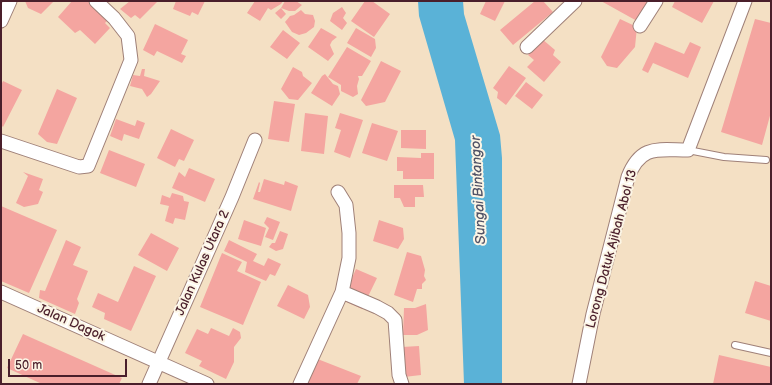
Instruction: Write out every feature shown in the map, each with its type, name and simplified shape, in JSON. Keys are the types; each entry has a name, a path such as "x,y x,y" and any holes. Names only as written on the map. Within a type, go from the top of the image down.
{"street":[{"path":"1,21 10,1"},
{"path":"1,141 79,167 88,166 131,60 128,36 114,18 96,1"},
{"path":"527,46 576,1"},
{"path":"640,26 656,1"},
{"path":"688,150 745,1"},
{"name":"Jalan Kulas Utara 2","path":"149,384 235,192 255,140"},
{"name":"Lorong Datuk Ajibah Abol 13","path":"579,384 593,314 632,166 639,157 652,150 688,150"},
{"path":"300,384 342,292 349,258 349,233 346,205 338,192"},
{"name":"Jalan Dagok","path":"1,292 207,384"},
{"path":"342,292 377,307 388,313 395,320 399,375 402,384"}],"lane":[{"path":"688,150 724,157 766,160"},
{"path":"735,345 771,353"}],"water":[{"name":"Sungai Bintangor","path":"418,1 463,1 464,14 500,135 502,158 502,384 464,384 455,140 419,16"}],"building":[{"path":"25,1 54,1 41,14 28,8"},
{"path":"72,1 89,1 109,19 105,23 110,28 95,44 80,30 75,33 58,17"},
{"path":"130,1 158,1 140,19 135,15 131,18 120,9"},
{"path":"176,1 205,1 198,15 192,12 190,16 173,9"},
{"path":"255,1 283,1 271,10 268,8 260,21 247,13"},
{"path":"285,1 296,1 302,5 295,11 289,11 281,8"},
{"path":"365,1 372,1 390,14 374,37 351,21"},
{"path":"486,1 505,1 495,21 480,14"},
{"path":"535,1 543,1 553,12 513,45 500,30"},
{"path":"601,1 648,1 637,21"},
{"path":"675,1 714,1 702,23 672,7"},
{"path":"342,7 346,13 343,18 347,23 342,30 330,21 333,13"},
{"path":"281,8 286,14 281,19 275,13"},
{"path":"301,10 305,14 313,15 315,21 314,27 306,33 299,35 292,32 285,22 290,16"},
{"path":"620,19 637,27 635,47 617,68 607,66 601,57"},
{"path":"755,19 771,23 771,112 762,145 721,132"},
{"path":"155,24 188,40 181,54 186,56 182,63 157,51 154,56 143,50"},
{"path":"321,28 337,37 330,45 334,54 328,61 308,47"},
{"path":"356,28 375,39 376,48 371,57 347,43"},
{"path":"283,30 300,43 287,59 270,47"},
{"path":"542,39 555,50 553,55 561,62 544,82 527,67 534,60 528,55"},
{"path":"655,42 684,54 690,42 701,47 688,78 653,63 648,73 642,70"},
{"path":"347,47 371,61 362,76 358,76 358,94 353,97 341,91 341,85 328,77"},
{"path":"381,61 401,71 385,102 366,106 361,100"},
{"path":"509,66 526,78 506,105 497,98 498,92 493,88"},
{"path":"293,67 302,72 303,76 312,83 298,100 289,99 281,89"},
{"path":"142,69 145,69 144,76 160,81 151,94 147,97 142,89 130,86 133,75 140,76"},
{"path":"325,74 333,84 338,86 340,94 332,106 311,93 322,76"},
{"path":"3,81 22,90 3,127 1,125 1,85"},
{"path":"526,82 543,95 532,109 515,96"},
{"path":"57,89 77,98 57,144 47,142 38,134"},
{"path":"274,101 295,104 289,142 268,139"},
{"path":"305,113 328,116 324,154 301,151"},
{"path":"340,113 363,120 350,158 334,152 341,130 335,128"},
{"path":"116,119 135,126 137,120 145,123 139,139 124,134 122,141 110,136"},
{"path":"372,123 398,131 387,161 362,153"},
{"path":"171,129 194,140 184,161 179,159 175,167 157,158"},
{"path":"401,130 426,130 426,149 401,148"},
{"path":"109,150 145,164 136,187 100,173"},
{"path":"421,153 434,153 434,179 403,179 403,171 397,171 397,157 421,158"},
{"path":"189,168 215,179 205,202 172,188 179,172 185,177"},
{"path":"23,172 43,179 39,190 43,192 38,204 24,207 16,203 28,176"},
{"path":"264,179 284,185 285,181 298,186 291,211 253,199 259,182 258,192 260,192"},
{"path":"394,185 423,185 424,197 415,197 415,207 404,207 400,198 394,198"},
{"path":"172,193 183,196 184,201 189,202 185,220 175,218 173,224 165,221 169,206 160,204 162,195 170,198"},
{"path":"1,206 57,230 29,293 1,281"},
{"path":"267,217 280,222 273,240 265,237 269,228 264,223"},
{"path":"244,220 266,228 261,246 238,239"},
{"path":"379,220 403,228 404,239 398,249 373,241"},
{"path":"280,231 288,234 283,249 276,251 269,247 272,243 275,243"},
{"path":"151,233 179,248 167,271 138,255"},
{"path":"66,240 81,247 73,265 88,271 77,299 79,303 75,314 39,298 40,290 45,291"},
{"path":"229,240 257,254 253,261 264,266 268,258 281,264 275,276 270,274 266,281 245,272 247,262 224,251"},
{"path":"407,252 421,256 425,270 424,276 426,280 422,284 422,289 417,289 413,302 394,295"},
{"path":"222,253 242,262 237,271 261,282 243,325 200,307"},
{"path":"134,266 156,276 131,331 104,319 105,313 92,307 98,293 118,302"},
{"path":"356,269 377,278 362,309 342,300"},
{"path":"755,281 771,286 771,321 745,313"},
{"path":"288,285 308,295 310,307 304,319 277,306"},
{"path":"426,304 428,330 417,335 403,335 404,308 415,308"},
{"path":"211,328 229,336 233,328 240,332 241,338 234,347 234,362 226,379 199,366 202,361 185,353 197,329 208,334"},
{"path":"23,334 122,378 119,384 42,384 7,368"},
{"path":"419,346 421,375 404,377 402,347"},
{"path":"719,355 771,367 771,384 713,384"},
{"path":"315,358 361,376 357,384 304,384"}]}
